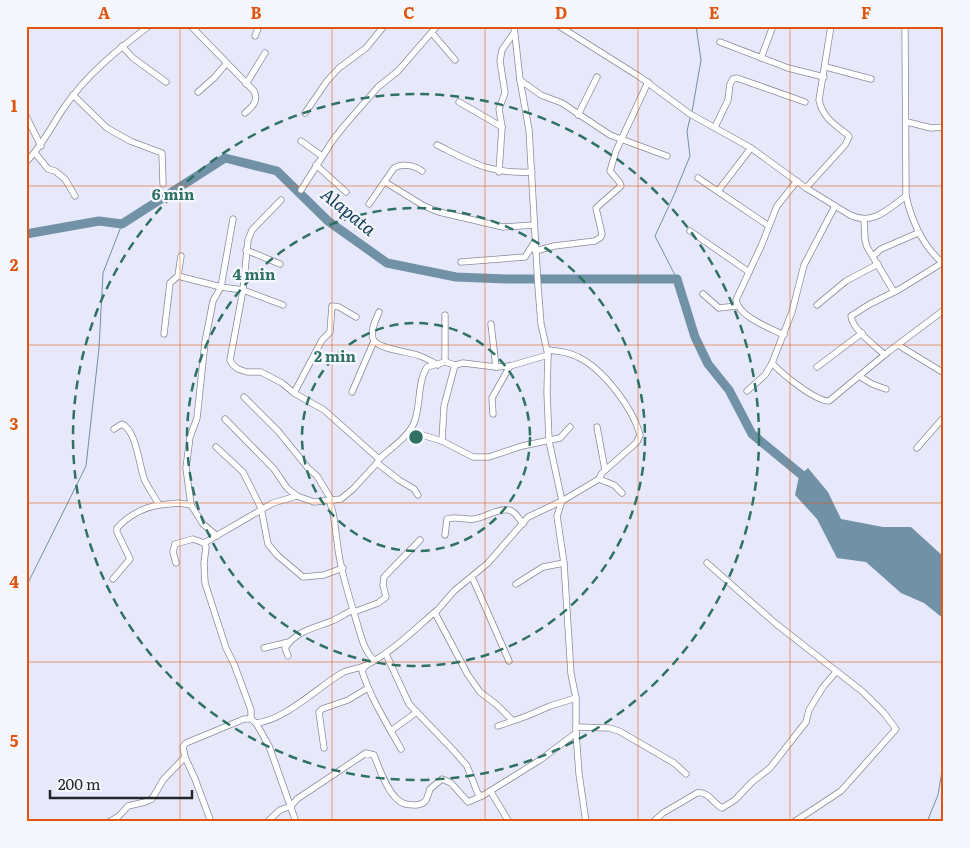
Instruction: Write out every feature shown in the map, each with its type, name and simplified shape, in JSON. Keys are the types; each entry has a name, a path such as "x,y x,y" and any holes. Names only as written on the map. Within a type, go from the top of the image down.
{"street":[{"path":"26,162 41,146 63,108 100,65 149,26"},
{"path":"191,26 254,91 256,97 252,107 244,113"},
{"path":"255,36 259,26"},
{"path":"305,113 333,74 366,48 384,26"},
{"path":"301,190 322,156 344,126 378,87 398,71 437,26"},
{"path":"514,26 520,80 527,116 532,172 534,243 541,324 548,355"},
{"path":"558,26 648,82 692,115 752,148 797,182 858,219 874,218 906,196"},
{"path":"761,58 773,26"},
{"path":"806,188 845,145 849,137 848,134 830,122 821,110 819,100 826,67 831,26"},
{"path":"885,355 852,321 850,318 852,314 943,264 918,233 906,196 905,26"},
{"path":"432,33 455,60"},
{"path":"499,172 502,126 499,110 505,93 500,62 502,50 514,34"},
{"path":"720,42 788,68 824,76"},
{"path":"122,46 134,58 166,82"},
{"path":"246,84 265,53"},
{"path":"198,92 226,64"},
{"path":"826,67 871,79"},
{"path":"578,115 597,77"},
{"path":"715,127 728,100 730,84 733,79 737,78 805,102"},
{"path":"520,80 541,95 562,103 599,128 667,156"},
{"path":"535,251 554,246 595,241 600,237 602,234 596,208 621,186 610,171 622,139 648,82"},
{"path":"73,96 107,128 130,141 162,153 163,184"},
{"path":"459,102 502,126"},
{"path":"26,116 41,146"},
{"path":"907,122 931,128 944,127"},
{"path":"301,142 322,156"},
{"path":"437,145 479,166 499,172 532,172"},
{"path":"718,191 752,148"},
{"path":"36,153 48,169 55,171 65,179 75,196"},
{"path":"316,165 346,192"},
{"path":"369,204 397,166 412,166 422,171"},
{"path":"698,178 769,226"},
{"path":"385,182 424,206 438,212 503,227 534,225"},
{"path":"784,335 748,316 737,306 736,300 777,206 797,182"},
{"path":"281,200 252,230 248,240 243,290 230,360 232,365 247,372 261,372 324,410 399,480 414,489 418,495"},
{"path":"747,391 765,375 772,363 792,312 804,265 835,206"},
{"path":"217,536 203,524 191,505 186,454 197,418 205,342 213,302 221,287 233,219"},
{"path":"864,220 865,240 894,292"},
{"path":"690,230 749,272"},
{"path":"873,256 881,249 918,233"},
{"path":"461,262 525,258 534,243"},
{"path":"246,250 280,264"},
{"path":"164,334 170,283 178,276 180,256"},
{"path":"817,305 846,281 878,264"},
{"path":"178,276 221,287 243,290 283,305"},
{"path":"702,294 719,308 737,306"},
{"path":"294,393 322,340 330,332 332,306 339,307 356,317"},
{"path":"772,363 786,377 826,401 834,398 885,355 944,310"},
{"path":"352,392 374,342 373,334 379,312"},
{"path":"445,315 445,362"},
{"path":"491,324 496,367"},
{"path":"816,367 862,333"},
{"path":"374,342 420,356 438,365"},
{"path":"898,345 944,373"},
{"path":"512,720 480,692 463,668 435,613 454,591 504,547 528,517 562,501 599,480 605,470 639,439 639,432 631,413 619,395 590,364 568,352 548,350 547,392 549,441 562,501 558,516 564,563 571,674 576,698 579,774 586,822"},
{"path":"225,419 274,468 287,488 296,496 314,502 332,501 340,499 347,494 409,431 415,419 427,367 445,362 455,365 463,363 496,367 510,366 548,355"},
{"path":"442,441 444,406 455,365"},
{"path":"493,414 492,398 510,366"},
{"path":"859,376 872,384 886,389"},
{"path":"244,397 278,431 308,468 317,476 332,501 330,503 334,516 336,540 354,611 368,656 374,660"},
{"path":"916,448 944,417"},
{"path":"114,429 122,424 128,428 145,481 159,505"},
{"path":"409,431 442,441 473,457 489,457 522,446 560,438 570,427"},
{"path":"598,427 605,470"},
{"path":"216,448 242,472 261,508 268,544 277,555 303,577 324,575 343,568"},
{"path":"599,480 614,485 622,493"},
{"path":"176,563 173,552 175,544 193,539 204,543 261,508 296,496"},
{"path":"113,579 130,559 117,528 144,507 179,503 191,505"},
{"path":"446,535 447,519 456,516 476,519 506,510 514,513 523,524"},
{"path":"264,648 289,642 302,632 319,624 378,603 386,597 383,585 384,577 420,540"},
{"path":"204,543 206,547 204,562 205,583 226,648 234,664 254,721 269,746 296,822"},
{"path":"516,584 543,567 564,563"},
{"path":"707,563 775,623 863,692 884,713 896,729 841,791 794,822"},
{"path":"472,576 509,661"},
{"path":"211,822 185,758 183,747 186,743 244,719 265,722 299,704 343,672 364,666 391,651 441,606"},
{"path":"288,656 286,648 289,642"},
{"path":"386,654 409,704 467,766 478,794 482,796"},
{"path":"364,666 362,671 368,688 384,721 392,730 401,749"},
{"path":"653,822 663,813 697,792 708,796 722,808 735,800 752,782 770,768 806,722 809,710 823,687 836,672"},
{"path":"324,748 319,712 322,709 348,700 368,688"},
{"path":"498,726 576,698"},
{"path":"392,730 416,712"},
{"path":"267,822 280,810 291,806 297,799 366,753 374,755 387,784 398,800 408,805 422,804 428,798 430,789 442,779 451,783 468,802 491,792 540,760 576,730 609,728 619,731 666,759 686,774"},
{"path":"109,822 119,816 128,806 145,802 152,798 163,780 185,758"},
{"path":"491,792 509,822"}],"water":[{"path":"808,468 828,492 841,519 883,527 911,527 944,557 944,619 924,603 901,593 866,562 837,558 817,519 795,495 799,476"}],"waterway":[{"path":"692,112 701,60 696,26"},
{"path":"677,279 655,236 690,156 687,131 690,118"},
{"name":"Alapata","path":"26,234 99,221 122,224 225,158 277,171 328,221 387,263 456,277 506,279 677,279 695,337 708,364 729,390 752,434 807,481"},
{"path":"26,587 86,466 99,348 103,273 122,224"},
{"path":"927,822 938,795 944,759"}]}
